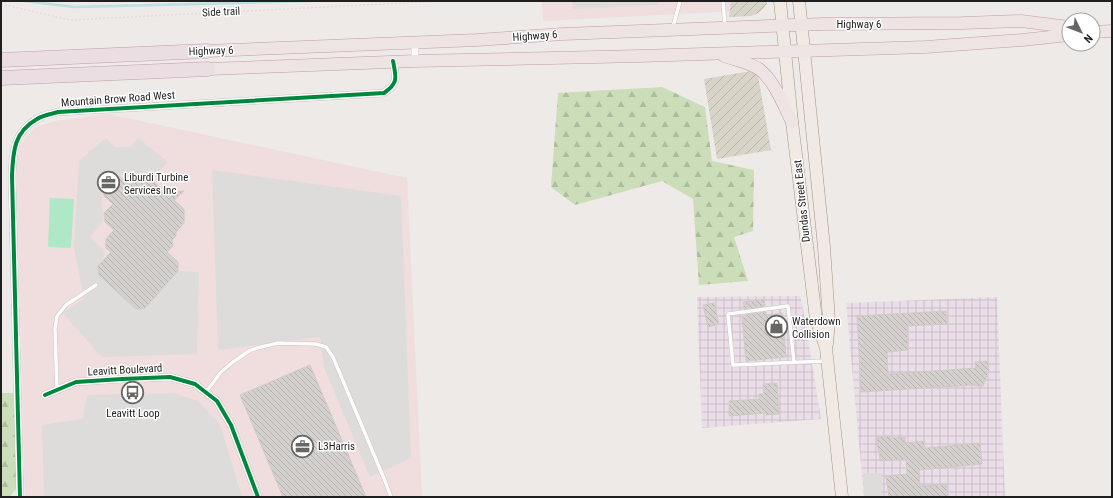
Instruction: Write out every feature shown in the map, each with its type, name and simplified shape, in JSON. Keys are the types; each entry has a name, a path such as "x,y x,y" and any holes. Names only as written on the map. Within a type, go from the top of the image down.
{"highway":[{"name":"Highway 6","path":"1,60 414,43 563,34 801,25 1021,21 1061,26"},
{"name":"Highway 6","path":"1,78 393,61 925,48 1061,36"},
{"path":"718,53 753,66 765,74 774,87 792,122"}],"main road":[{"name":"Dundas Street East","path":"780,1 792,122 816,319 826,348 828,361 842,497"},
{"name":"Dundas Street East","path":"799,1 824,247 829,321 826,348"}],"street":[{"path":"414,43 415,61"},
{"name":"Mountain Brow Road West","path":"20,497 12,176 13,153 22,131 38,118 58,112 384,92 394,84 396,75 393,61"},
{"name":"Leavitt Boulevard","path":"45,395 76,382 170,377 195,384 217,401 231,425 258,497"}],"lane":[{"path":"673,30 680,1"},
{"path":"723,1 726,28"},
{"path":"57,390 55,329 57,316 66,305 96,286"},
{"path":"794,362 788,306 728,314 733,365 828,361"},
{"path":"206,392 221,372 249,351 257,348 278,343 316,344 326,347 333,357 385,481 390,497"}],"path":[{"path":"241,497 244,493"}],"shaded area":[{"path":"542,1 759,1 757,10 543,21"},
{"path":"572,1 659,1 659,5 573,9"},
{"path":"731,1 767,1 767,4 759,13 751,16 729,17"},
{"path":"757,70 771,150 717,159 704,79"},
{"path":"108,114 407,178 422,497 25,497 16,166 21,144 34,128 54,121"},
{"path":"106,138 114,147 131,147 138,138 168,162 153,178 147,173 106,176 101,180 103,221 90,237 103,250 104,256 98,266 99,275 136,309 178,271 199,272 197,354 102,357 63,313 84,299 74,247 79,161"},
{"path":"212,170 401,196 411,458 370,477 324,367 320,337 218,350"},
{"path":"800,296 821,419 702,428 697,297"},
{"path":"997,297 1005,497 864,497 846,303"},
{"path":"173,393 198,401 220,425 242,497 44,497 42,425 83,419 87,395"},
{"path":"863,473 882,473 882,497 864,497"}],"green space":[{"path":"662,87 705,107 712,161 754,170 753,231 734,237 748,281 699,285 693,199 662,181 575,205 551,187 558,93"},
{"path":"50,198 74,199 71,248 48,247"},
{"path":"1,393 13,393 19,484 10,497 1,497"}],"building":[{"path":"147,175 165,192 184,191 174,200 184,209 184,223 176,232 176,236 172,240 173,246 167,252 178,262 178,271 145,308 136,309 99,275 98,266 111,252 106,248 106,239 114,230 105,222 104,213 113,204 104,196 103,187 106,180 110,180 112,178 120,177 130,185 138,176"},
{"path":"764,299 765,306 744,309 743,302"},
{"path":"714,303 719,324 708,327 703,305"},
{"path":"946,311 947,324 907,326 908,350 887,352 888,374 976,368 975,362 988,361 989,372 983,386 975,385 861,392 857,316"},
{"path":"766,312 766,315 782,313 786,357 746,361 742,317 745,317 745,315"},
{"name":"L3Harris","path":"310,365 366,497 283,497 240,395"},
{"path":"777,383 779,414 766,415 766,413 729,416 729,401 760,399 759,394 764,394 763,384"},
{"path":"893,436 893,438 905,437 905,443 924,441 925,448 980,443 982,464 919,470 920,486 946,484 948,497 889,497 886,476 907,474 906,459 880,461 877,437"}],"waterway":[{"path":"24,1 75,7 310,1"}],"cycle path":[{"path":"20,497 12,176 16,143 19,136 29,124 39,118 58,112 384,93 394,83 395,71 393,61"},
{"path":"45,395 76,382 170,377 195,384 217,401 231,425 258,497"}],"place":[{"name":"Liburdi Turbine Services Inc","path":"108,183"},
{"name":"Waterdown Collision","path":"776,327"},
{"name":"Leavitt Loop","path":"133,393"},
{"name":"L3Harris","path":"303,446"}]}
